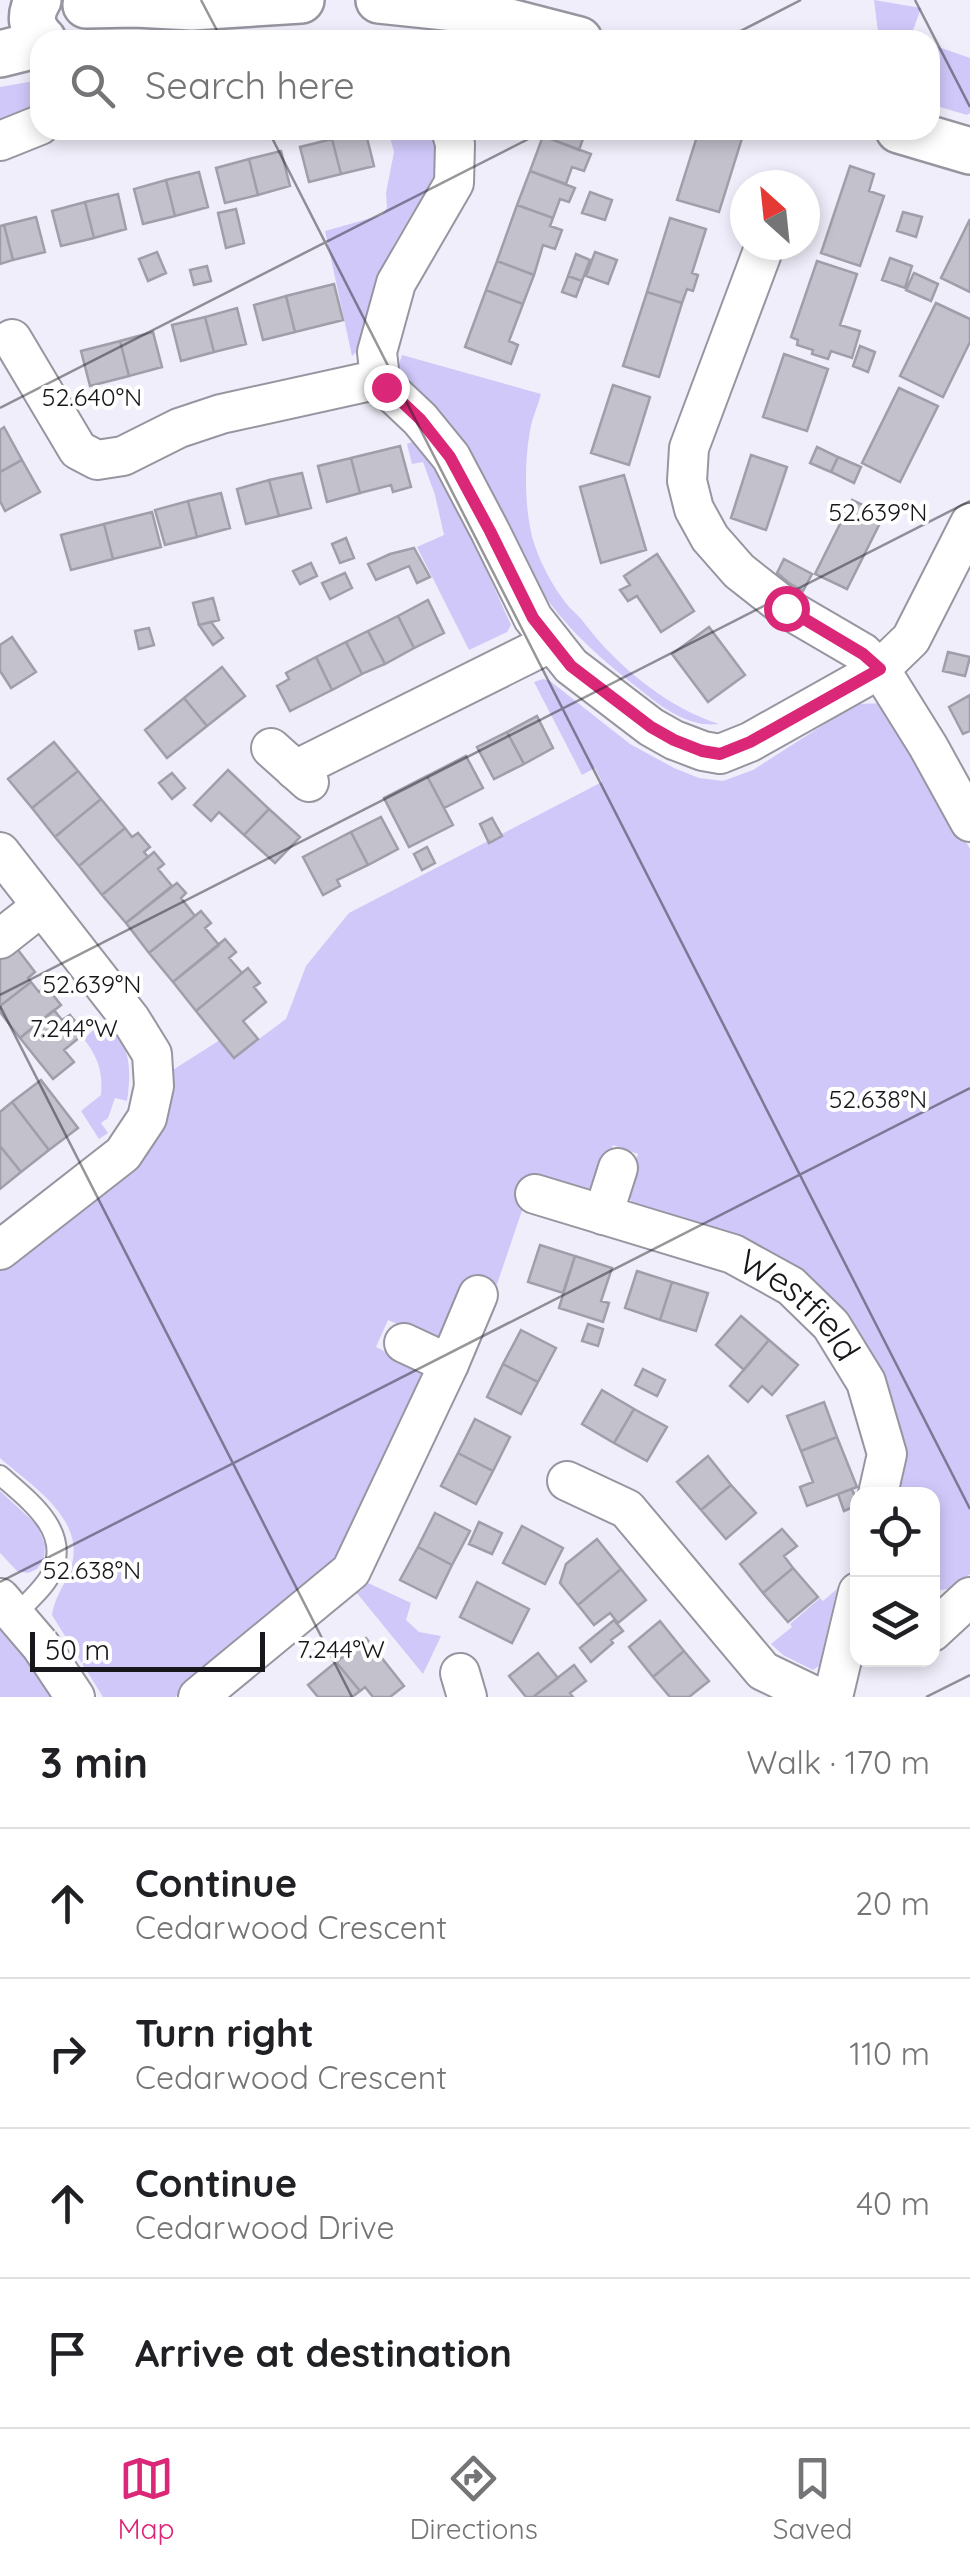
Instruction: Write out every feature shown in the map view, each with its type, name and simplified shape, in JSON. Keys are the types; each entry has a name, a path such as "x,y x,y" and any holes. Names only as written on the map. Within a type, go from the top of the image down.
{"street":[{"path":"54,23 135,4 192,6 300,0"},
{"path":"379,0 520,18 552,30"},
{"path":"0,54 30,37"},
{"path":"0,141 30,129"},
{"path":"454,140 454,183 396,283 377,352 380,379 420,419 450,457 533,618 571,666 651,727 702,751 720,754 750,742 880,669 910,638 970,522"},
{"path":"933,140 970,151"},
{"path":"759,260 690,448 687,481 694,509 710,538 739,571 786,608 863,654 880,669 970,822"},
{"path":"12,339 78,450 97,460 123,456 179,428 221,414 380,379"},
{"path":"291,766 552,642"},
{"path":"0,852 132,1020 152,1054 154,1086 147,1118 123,1154 0,1250"},
{"path":"0,938 42,906"},
{"path":"603,1215 618,1168"},
{"name":"Westfield","path":"534,1194 733,1254 791,1286 831,1325 866,1382 887,1454 880,1487"},
{"path":"198,1697 351,1571 478,1295"},
{"path":"404,1344 449,1364"},
{"path":"568,1481 626,1509 764,1671 818,1697"},
{"path":"940,1622 970,1597"},
{"path":"8,1606 75,1697"},
{"path":"834,1697 850,1627"}],"lane":[{"path":"0,1475 44,1514 58,1552 52,1575 8,1606"}],"shaded area":[{"path":"874,0 921,8 913,30 878,30"},
{"path":"940,48 970,58 967,115 940,107"},
{"path":"30,82 30,112 0,125 0,87"},
{"path":"391,140 435,140 439,168 393,246 352,356 325,231 382,215 387,208 394,152"},
{"path":"402,355 541,394 530,431 526,489 531,533 549,578 569,607 628,670 681,708 719,724 697,723 666,709 607,663 565,621 530,572 464,444 444,417 397,370"},
{"path":"412,442 455,504 511,625 507,632 469,650 417,547 444,535 423,462 412,464 407,444"},
{"path":"550,681 630,744 674,768 699,778 723,781 753,770 856,704 889,703 970,849 970,1574 949,1589 940,1590 940,1487 893,1487 859,1335 642,1212 628,1191 638,1154 613,1145 600,1176 587,1189 569,1191 532,1181 494,1293 465,1280 440,1336 433,1339 388,1320 376,1347 420,1369 421,1376 339,1564 175,1697 103,1697 52,1615 72,1564 74,1547 70,1531 51,1503 0,1458 0,1271 137,1163 168,1073 220,1040 235,1057 286,1019 306,966 349,913 602,782 595,768 582,775 534,682"},
{"path":"106,1018 125,1047 129,1077 127,1101 115,1098 108,1118 101,1123 108,1133 99,1139 81,1111 101,1095 99,1065 84,1039"},
{"path":"0,1491 37,1525 45,1545 44,1559 28,1573 17,1571 0,1553"},
{"path":"368,1583 411,1603 406,1620 419,1632 441,1636 423,1674 356,1592"},
{"path":"837,1589 819,1666 813,1670 783,1655 771,1644 820,1598 823,1601"},
{"path":"0,1622 26,1653 54,1697 0,1697"}],"building":[{"path":"332,140 368,140 374,166 341,174"},
{"path":"332,140 341,174 309,182 300,147"},
{"path":"542,140 554,140 591,154 584,171 572,167 566,184 530,171"},
{"path":"553,140 582,140 579,150"},
{"path":"696,140 741,140 719,212 677,200"},
{"path":"281,151 290,186 258,195 249,159"},
{"path":"249,159 258,195 225,203 216,168"},
{"path":"850,166 874,174 869,191 884,196 860,266 821,253"},
{"path":"530,171 575,188 569,202 560,199 553,218 517,205"},
{"path":"199,172 208,207 175,216 166,180"},
{"path":"166,180 175,216 143,224 134,189"},
{"path":"590,192 612,200 605,220 582,213"},
{"path":"118,194 126,229 94,238 85,202"},
{"path":"85,202 94,238 61,246 52,211"},
{"path":"517,205 553,218 550,226 562,230 555,249 543,245 534,275 497,261"},
{"path":"236,209 244,243 226,248 218,213"},
{"path":"903,212 922,217 916,237 897,231"},
{"path":"36,217 45,252 13,260 4,225"},
{"path":"670,218 706,229 692,273 698,275 693,291 687,289 682,303 647,292"},
{"path":"970,219 970,292 941,278"},
{"path":"4,225 13,260 0,264 0,226"},
{"path":"157,252 166,273 148,281 139,259"},
{"path":"595,252 617,260 608,284 586,276"},
{"path":"576,254 590,260 582,281 568,276"},
{"path":"890,258 912,266 905,288 882,280"},
{"path":"497,261 534,275 523,304 486,290"},
{"path":"817,261 857,274 840,325 860,331 852,358 831,351 828,359 812,354 813,350 797,345 798,340 791,337"},
{"path":"207,266 211,281 194,285 190,270"},
{"path":"914,273 938,284 931,301 906,290"},
{"path":"568,276 582,281 576,297 562,292"},
{"path":"334,284 343,320 295,332 286,296"},
{"path":"486,290 523,304 509,341 518,345 511,364 465,347"},
{"path":"647,292 682,303 659,377 623,366"},
{"path":"286,296 295,332 263,340 254,305"},
{"path":"936,303 970,319 970,342 943,397 900,376"},
{"path":"237,308 246,344 214,352 205,317"},
{"path":"205,317 214,352 181,361 172,325"},
{"path":"153,332 162,367 129,376 120,341"},
{"path":"120,341 129,376 90,386 81,351"},
{"path":"860,346 875,352 868,372 853,366"},
{"path":"784,354 828,369 807,431 763,417"},
{"path":"613,385 650,397 629,465 591,453"},
{"path":"899,388 938,406 900,482 862,463"},
{"path":"4,427 22,460 0,472 0,430"},
{"path":"400,446 411,487 393,492 391,485 360,493 351,458"},
{"path":"817,447 838,457 831,472 810,463"},
{"path":"751,455 787,467 766,530 731,518"},
{"path":"838,457 861,467 854,483 831,472"},
{"path":"351,458 360,493 327,502 318,466"},
{"path":"22,460 40,492 5,511 0,501 0,472"},
{"path":"302,473 311,508 279,516 269,480"},
{"path":"624,475 646,550 601,563 580,487"},
{"path":"269,480 279,516 246,524 237,489"},
{"path":"221,493 230,528 197,537 188,501"},
{"path":"852,500 884,515 847,589 815,574"},
{"path":"188,501 197,537 165,545 155,510"},
{"path":"152,512 161,547 113,559 104,524"},
{"path":"104,524 113,559 71,570 61,535"},
{"path":"346,538 354,558 340,563 332,544"},
{"path":"414,548 430,577 417,583 409,566 376,580 368,564"},
{"path":"657,554 694,611 661,632 637,596 628,601 620,590 630,585 624,576"},
{"path":"784,559 812,574 803,591 777,573"},
{"path":"311,563 317,576 300,584 293,571"},
{"path":"345,573 352,588 330,599 322,583"},
{"path":"213,598 219,620 199,625 193,603"},
{"path":"428,600 444,633 414,648 398,616"},
{"path":"398,616 414,648 385,664 368,631"},
{"path":"211,622 223,638 213,645 199,625"},
{"path":"709,627 745,675 708,702 672,654"},
{"path":"149,628 154,645 139,649 135,631"},
{"path":"368,631 385,664 362,674 346,642"},
{"path":"12,637 36,672 11,688 0,671 0,645"},
{"path":"346,642 362,674 332,690 316,657"},
{"path":"948,652 970,657 965,676 943,671"},
{"path":"316,657 332,690 290,711 277,686 289,679 286,673"},
{"path":"222,667 245,696 207,726 184,698"},
{"path":"970,695 970,731 963,734 949,707"},
{"path":"184,698 207,726 167,758 145,730"},
{"path":"537,716 553,748 524,764 507,732"},
{"path":"507,732 524,764 494,779 477,747"},
{"path":"54,742 78,771 32,808 8,779"},
{"path":"466,756 483,788 444,808 427,776"},
{"path":"228,770 269,809 244,835 219,812 211,821 194,805"},
{"path":"78,771 101,799 55,837 32,808"},
{"path":"172,773 185,788 172,799 159,783"},
{"path":"427,776 453,825 409,847 384,798"},
{"path":"101,799 125,828 79,866 55,837"},
{"path":"269,809 300,837 275,863 244,835"},
{"path":"381,817 398,849 368,865 351,832"},
{"path":"492,818 502,836 489,843 480,824"},
{"path":"125,828 132,837 138,833 150,847 144,852 148,857 102,895 79,866"},
{"path":"351,832 368,865 337,880 340,886 323,895 303,857"},
{"path":"427,847 435,863 422,870 414,854"},
{"path":"154,852 164,864 158,869 172,886 126,923 102,895"},
{"path":"177,883 186,893 181,898 195,916 149,953 126,923"},
{"path":"201,911 211,923 205,928 219,945 173,982 149,953"},
{"path":"225,939 236,952 229,958 242,973 196,1011 173,982"},
{"path":"15,946 35,972 28,978 31,982 0,1006 0,959"},
{"path":"248,968 260,983 254,987 266,1002 243,1021 258,1039 234,1058 196,1011"},
{"path":"31,982 39,992 46,986 61,1005 20,1038 0,1012 0,1006"},
{"path":"54,1010 62,1020 70,1015 85,1033 64,1050 74,1062 53,1079 20,1038"},
{"path":"41,1080 78,1128 49,1150 12,1102"},
{"path":"12,1102 49,1150 21,1172 0,1146 0,1112"},
{"path":"0,1146 21,1172 0,1189"},
{"path":"540,1245 575,1256 563,1293 528,1282"},
{"path":"575,1256 612,1268 601,1301 609,1303 603,1322 559,1308"},
{"path":"637,1271 672,1282 660,1320 625,1308"},
{"path":"672,1282 708,1293 696,1331 660,1320"},
{"path":"741,1316 769,1340 744,1370 716,1345"},
{"path":"588,1324 603,1329 598,1346 582,1341"},
{"path":"521,1330 556,1348 538,1382 503,1364"},
{"path":"769,1340 798,1365 772,1395 762,1386 748,1402 730,1386"},
{"path":"503,1364 538,1382 521,1414 487,1397"},
{"path":"643,1369 665,1380 657,1396 635,1385"},
{"path":"602,1390 634,1409 614,1443 582,1424"},
{"path":"824,1402 837,1437 801,1451 787,1416"},
{"path":"634,1409 667,1427 647,1461 614,1443"},
{"path":"475,1419 510,1437 493,1471 458,1453"},
{"path":"837,1437 857,1487 807,1506 800,1487 813,1482 801,1451"},
{"path":"458,1453 493,1471 476,1504 441,1486"},
{"path":"708,1456 731,1485 701,1510 677,1482"},
{"path":"731,1485 756,1513 726,1539 701,1510"},
{"path":"850,1490 850,1508 844,1511 838,1494"},
{"path":"435,1513 470,1531 452,1565 418,1547"},
{"path":"479,1522 502,1533 492,1554 469,1544"},
{"path":"522,1526 563,1548 545,1584 503,1563"},
{"path":"782,1529 797,1546 784,1556 793,1568 763,1593 740,1564"},
{"path":"597,1539 621,1569 578,1605 560,1583 566,1564"},
{"path":"418,1547 452,1565 436,1598 400,1580"},
{"path":"793,1568 818,1597 788,1622 763,1593"},
{"path":"621,1569 646,1600 618,1623 610,1613 594,1625 578,1605"},
{"path":"477,1582 529,1609 512,1643 460,1617"},
{"path":"614,1620 623,1631 591,1662 580,1648"},
{"path":"660,1621 684,1651 653,1677 629,1647"},
{"path":"366,1638 404,1686 390,1697 373,1697 365,1687 360,1691 336,1662"},
{"path":"684,1651 709,1681 689,1697 670,1697 653,1677"},
{"path":"538,1653 558,1678 533,1697 526,1697 509,1676"},
{"path":"336,1662 360,1691 352,1697 318,1697 308,1685"},
{"path":"574,1665 586,1681 570,1693 573,1697 533,1697"}],"route":[{"path":"386,387 420,419 450,457 533,618 571,666 674,740 720,754 750,742 880,669 863,654 786,608"}]}
